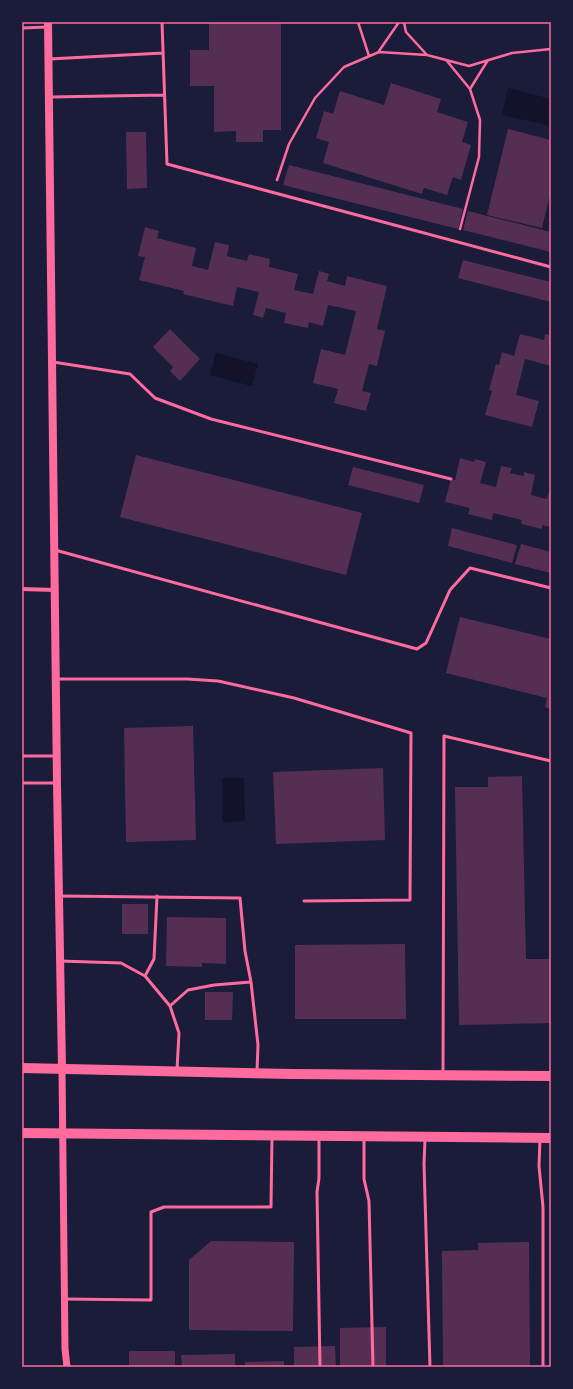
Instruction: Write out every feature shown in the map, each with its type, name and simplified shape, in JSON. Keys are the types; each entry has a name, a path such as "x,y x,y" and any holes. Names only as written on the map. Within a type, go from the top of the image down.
{"main road":[{"path":"48,24 62,1069"},
{"path":"22,1068 257,1073 551,1076"},
{"path":"22,1133 551,1138"}],"street":[{"path":"22,589 55,590"},
{"path":"62,1069 65,1349 68,1367"}],"lane":[{"path":"162,22 167,164 551,267"},
{"path":"22,28 48,24"},
{"path":"49,59 163,53"},
{"path":"49,97 164,95"},
{"path":"53,362 130,374 155,398 211,419 451,479"},
{"path":"55,550 417,649 426,643 450,590 470,568 551,588"},
{"path":"56,679 218,681 294,698 411,733 410,900 304,901"},
{"path":"443,1075 444,736 551,761"},
{"path":"22,756 57,756"},
{"path":"22,783 57,783"},
{"path":"59,896 240,898 245,951 251,982 258,1045 257,1073"},
{"path":"145,976 154,959 157,896"},
{"path":"60,961 121,963 145,976 170,1006 179,1033 177,1071"},
{"path":"170,1006 188,990 214,985 251,982"},
{"path":"64,1299 151,1300 151,1212 164,1207 271,1207 272,1135"},
{"path":"319,1136 319,1178 317,1192 320,1367"},
{"path":"364,1136 364,1178 369,1201 373,1367"},
{"path":"425,1136 424,1164 430,1367"},
{"path":"540,1138 539,1166 543,1208 543,1367"}],"path":[{"path":"358,22 369,56"},
{"path":"379,52 399,22"},
{"path":"404,22 406,32 427,55"},
{"path":"272,192 289,144 315,98 344,67 379,52 427,55 469,66 512,53 551,49"},
{"path":"446,60 470,88 480,120 479,157 457,242"},
{"path":"470,88 488,60"}],"shaded area":[{"path":"508,88 551,99 551,126 502,115"},
{"path":"216,353 258,364 252,386 210,375"},
{"path":"222,778 244,778 245,821 223,822"}],"building":[{"path":"209,22 281,22 281,130 263,130 263,142 236,142 236,131 214,132 214,86 190,86 190,50 209,50"},
{"path":"391,83 441,99 437,112 468,122 462,142 471,145 461,180 453,177 447,195 424,188 422,194 323,163 329,142 316,138 324,111 333,114 340,91 384,105"},
{"path":"508,129 551,140 551,190 542,228 487,215"},
{"path":"126,132 146,132 147,188 127,189"},
{"path":"289,165 463,209 458,229 283,185"},
{"path":"468,211 551,232 551,252 463,230"},
{"path":"145,227 159,231 157,238 196,248 192,266 208,270 215,242 229,245 227,256 247,261 249,254 270,259 269,267 298,274 294,290 313,294 319,271 329,274 327,281 345,286 347,276 387,286 377,329 385,331 377,366 369,364 362,391 371,393 366,411 334,403 338,389 313,383 321,349 345,355 356,311 328,305 323,326 309,322 308,328 284,323 286,313 266,308 263,318 253,315 259,292 237,287 233,306 183,294 184,291 139,280 145,257 138,256"},
{"path":"463,260 551,282 551,302 458,278"},
{"path":"170,329 200,359 180,381 170,371 173,367 153,347"},
{"path":"520,334 544,340 545,334 551,335 551,366 525,359 516,395 539,401 532,427 485,415 492,391 489,390 496,364 499,365 502,352 514,356"},
{"path":"136,455 362,513 346,575 120,517"},
{"path":"460,458 474,462 475,459 486,462 480,483 496,487 501,466 512,468 510,473 524,476 524,472 535,475 531,495 547,499 551,485 551,527 542,525 542,529 521,524 522,520 493,513 492,520 468,514 470,508 445,502 451,479 455,480"},
{"path":"353,467 424,485 419,503 348,485"},
{"path":"452,528 517,545 512,563 448,546"},
{"path":"521,544 551,552 551,573 515,564"},
{"path":"460,617 551,639 551,709 545,707 547,698 446,673"},
{"path":"193,726 196,840 126,842 124,728"},
{"path":"383,768 385,840 276,844 273,772"},
{"path":"522,776 526,959 551,959 551,1023 459,1025 455,787 488,787 488,777"},
{"path":"122,904 148,904 148,934 122,934"},
{"path":"167,917 226,918 226,964 202,963 202,967 166,966"},
{"path":"405,944 406,1019 295,1019 295,945"},
{"path":"205,992 233,992 232,1020 205,1020"},
{"path":"211,1241 294,1242 293,1331 189,1330 189,1260"},
{"path":"529,1242 530,1367 443,1367 442,1251 478,1250 478,1243"},
{"path":"386,1327 386,1367 340,1367 340,1328"},
{"path":"335,1346 336,1367 294,1367 294,1347"},
{"path":"129,1351 175,1351 175,1367 129,1367"},
{"path":"235,1354 235,1367 182,1367 181,1355"},
{"path":"284,1361 284,1367 245,1367 245,1362"}]}
